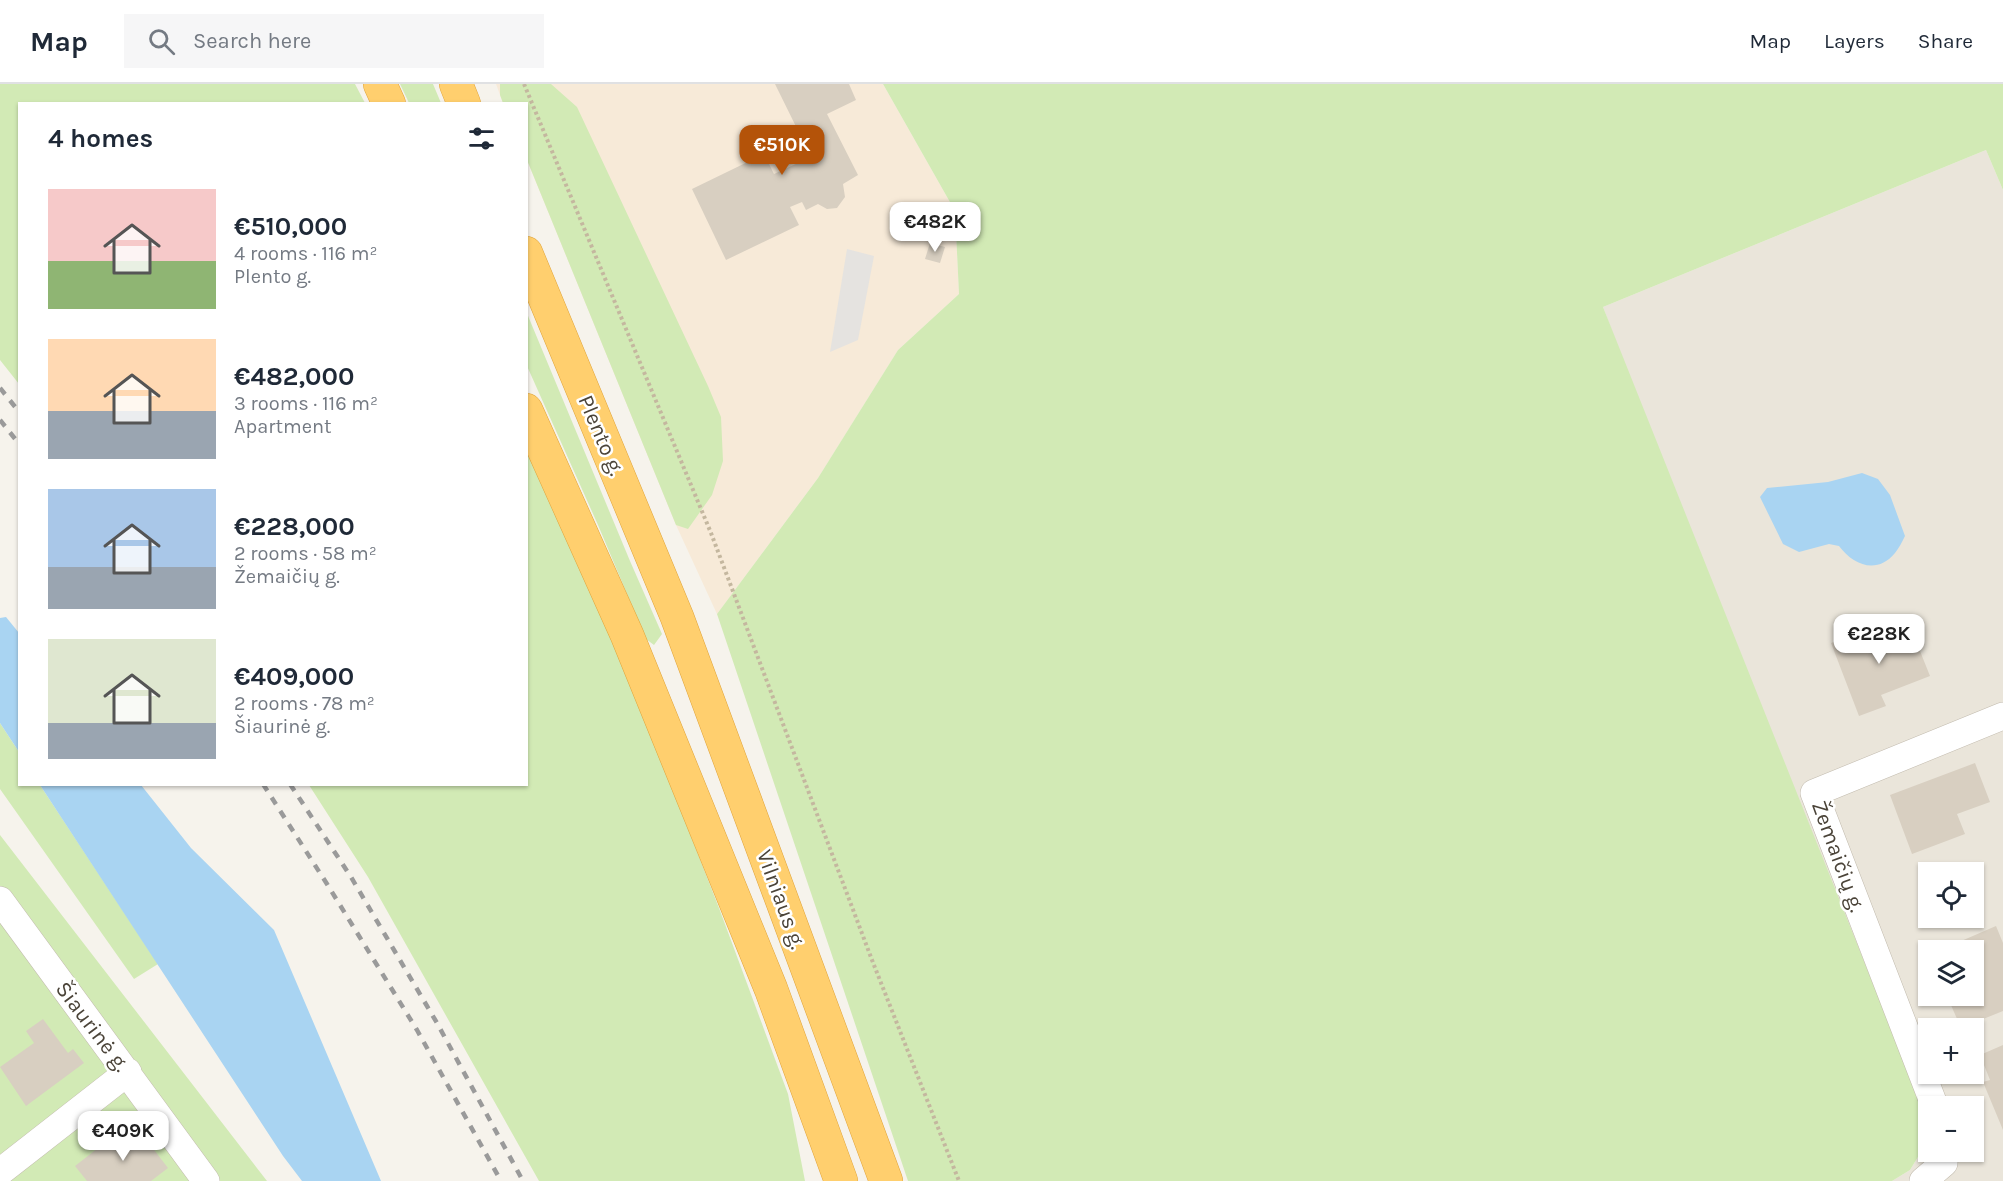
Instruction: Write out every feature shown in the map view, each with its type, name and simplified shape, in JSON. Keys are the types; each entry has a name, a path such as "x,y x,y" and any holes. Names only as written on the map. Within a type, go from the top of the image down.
{"highway":[{"path":"380,84 388,102"},
{"path":"456,84 463,102"},
{"name":"Plento g.","path":"528,258 678,617"},
{"name":"Vilniaus g.","path":"528,414 627,634 771,989 841,1181"},
{"name":"Vilniaus g.","path":"678,617 886,1181"}],"street":[{"name":"Žemaičių g.","path":"1931,1096 1814,793 2003,716"},
{"name":"Šiaurinė g.","path":"0,900 206,1181"},
{"path":"0,1172 128,1072"},
{"path":"1923,1181 1944,1162"}],"path":[{"path":"524,84 711,533 867,950 959,1181"}],"shaded area":[{"path":"496,84 883,84 955,211 959,294 898,350 818,478 717,614 676,525 528,162 528,102 503,102"},
{"path":"1986,150 2003,190 2003,1181 1892,1181 1910,1170 1918,1157 1918,1162 1984,1162 1984,1096 1918,1096 1918,1144 1603,307"},
{"path":"847,249 874,256 858,340 830,352"}],"green space":[{"path":"0,84 355,84 364,102 18,102 18,383 0,360"},
{"path":"400,84 433,84 441,102 409,102"},
{"path":"500,84 551,84 577,107 708,386 721,417 723,461 712,495 688,529 676,525 528,162 528,102 503,102"},
{"path":"883,84 2003,84 2003,190 1986,150 1603,307 1913,1084 1918,1099 1918,1157 1910,1170 1892,1181 908,1181 717,614 818,478 898,350 959,294 955,211"},
{"path":"528,316 662,634 654,645 646,639 528,368"},
{"path":"528,444 632,685 719,908 788,1094 805,1181 539,1181 368,877 310,786 528,786"},
{"path":"0,723 18,750 18,786 41,786 158,964 134,979 0,789"},
{"path":"0,835 267,1181 0,1181"}],"water":[{"path":"1862,473 1878,479 1890,495 1905,536 1888,560 1881,564 1865,565 1851,558 1839,546 1829,544 1799,552 1783,544 1760,497 1767,488 1828,482"},
{"path":"6,617 18,632 18,750 0,723 0,618"},
{"path":"41,786 142,786 191,848 274,930 381,1181 302,1181 283,1156"}],"building":[{"path":"775,84 849,84 856,100 827,114 858,175 843,184 845,197 837,208 827,209 818,204 806,210 802,202 790,207 799,225 726,260 692,189 764,154 774,174 811,157"},
{"path":"930,243 945,247 940,263 925,259"},
{"path":"1882,623 1886,635 1910,626 1930,676 1881,695 1886,706 1859,716 1831,643"},
{"path":"1975,763 1990,802 1957,814 1965,834 1912,854 1890,795"},
{"path":"1996,926 2003,943 2003,1011 1984,1019 1957,1018 1951,1006 1984,1006 1984,940 1964,940"},
{"path":"43,1019 68,1053 73,1049 84,1063 26,1106 0,1067 34,1043 26,1031"},
{"path":"2003,1045 2003,1130 1984,1084 1984,1082 1990,1080 1984,1065 1984,1053"},
{"path":"138,1129 168,1168 151,1181 87,1181 75,1166 107,1141 113,1148"}],"railway":[{"path":"0,388 18,410"},
{"path":"0,420 18,442"},
{"path":"264,786 417,1030 501,1181"},
{"path":"291,786 351,877 437,1023 523,1181"}]}
